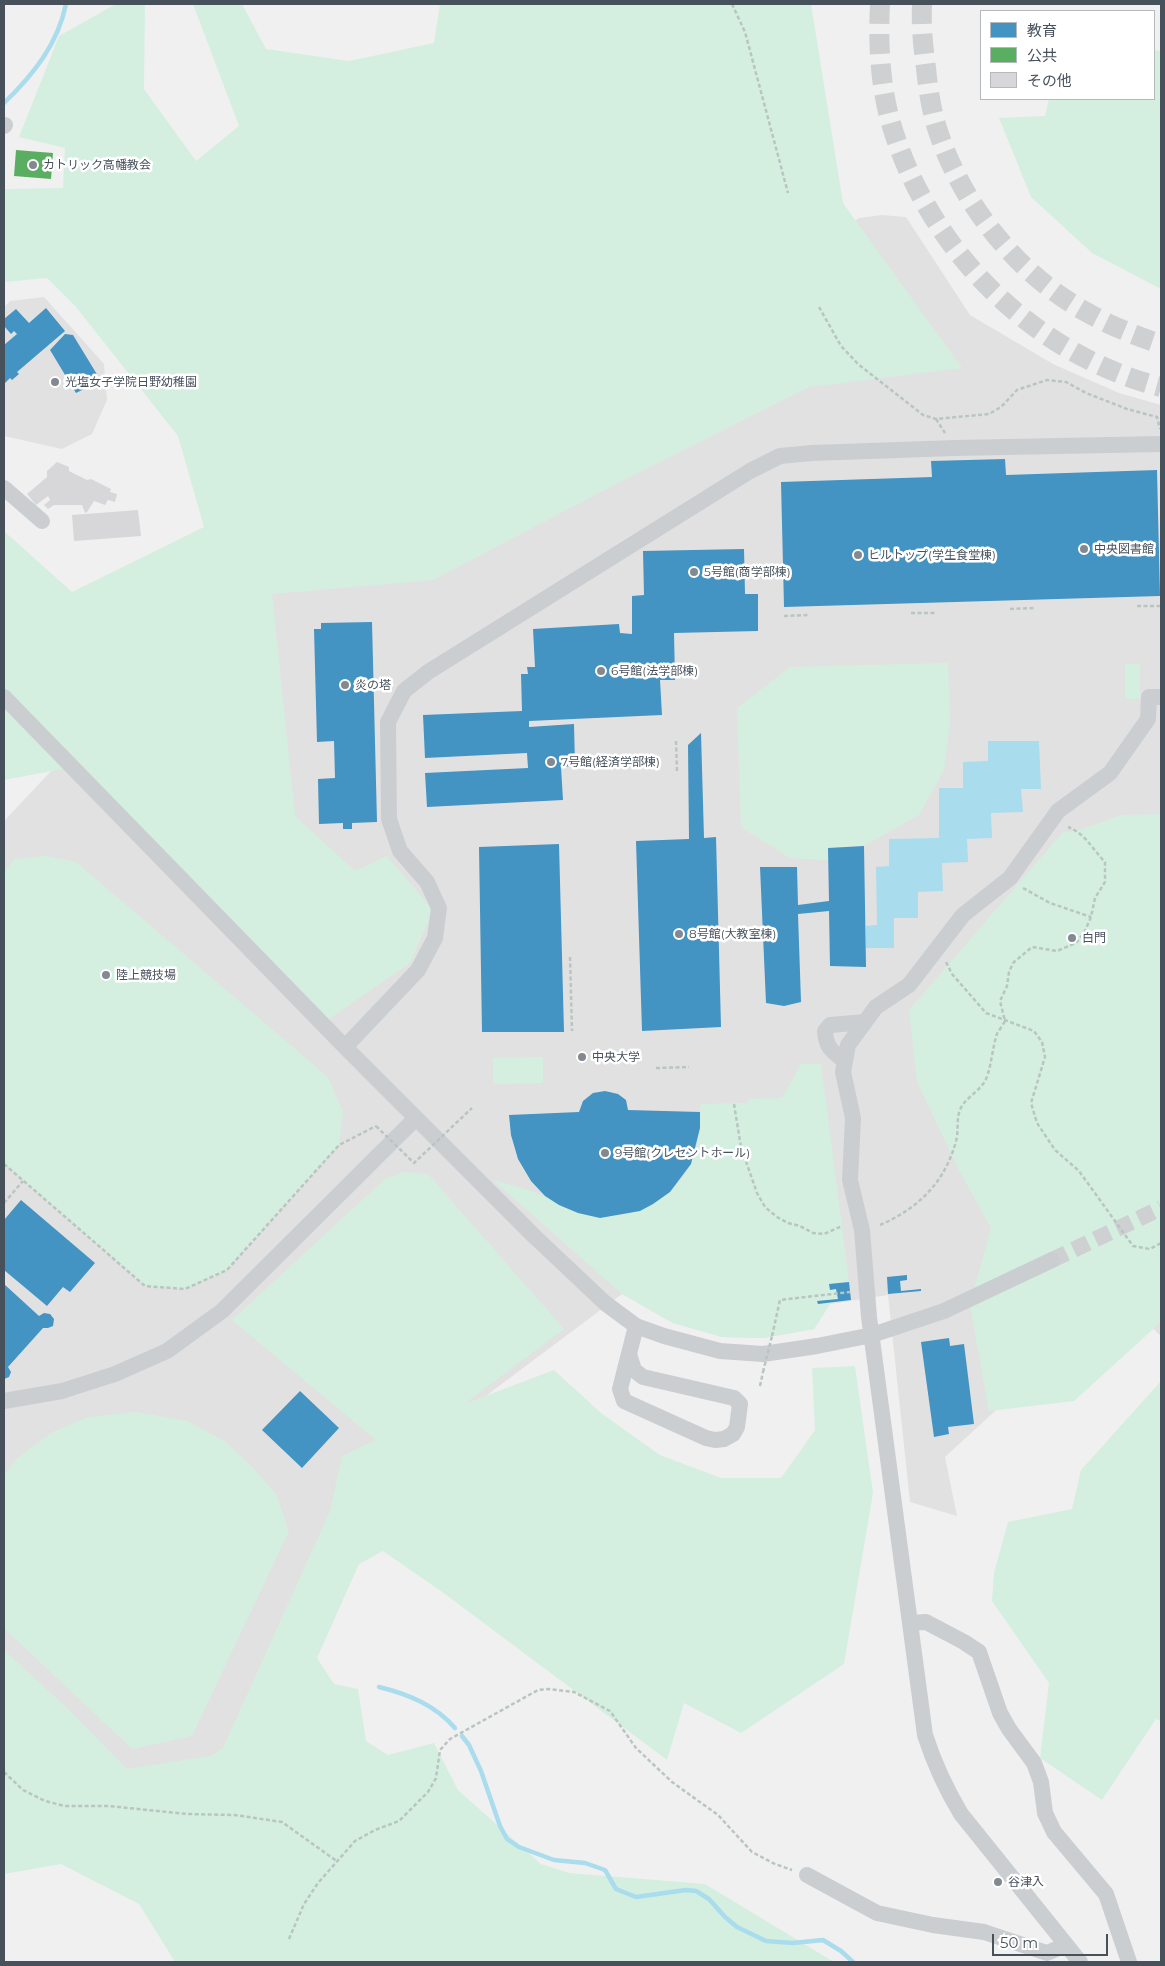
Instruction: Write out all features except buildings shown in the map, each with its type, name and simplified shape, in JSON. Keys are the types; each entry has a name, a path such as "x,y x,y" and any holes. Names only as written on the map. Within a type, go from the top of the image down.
{"street":[{"path":"345,1047 418,970 435,938 439,908 427,882 400,851 389,819 388,722 404,691 428,672 750,471 780,456 1161,438"},
{"path":"4,488 42,521"},
{"path":"4,697 416,1118 569,1270 605,1303 636,1326 690,1344 741,1354 763,1354 818,1346 872,1335 944,1311 1052,1260"},
{"path":"1080,1962 961,1814 946,1789 925,1735 872,1335 862,1230 850,1180 852,1118 843,1072 848,1044 876,1007 909,984 963,916 1010,878 1058,811 1110,773 1148,719 1149,697 1161,697"},
{"path":"845,1061 831,1050 825,1042 825,1031 830,1025 865,1022"},
{"path":"4,1401 62,1391 115,1374 166,1351 222,1311 416,1118"},
{"path":"629,1354 634,1370 643,1377 734,1398 740,1404 737,1427 733,1434 724,1439 706,1438 624,1401 620,1389 636,1326"},
{"path":"910,1622 926,1622 979,1652 1000,1713 1034,1762 1041,1782 1045,1813 1054,1832 1106,1894 1129,1962"},
{"path":"807,1874 878,1913 933,1925 984,1932 1048,1953 1066,1945"}],"path":[{"path":"732,4 745,32 788,193"},
{"path":"818,307 841,346 858,364 923,415 936,420 989,414 1001,406 1017,390 1048,380 1066,382 1086,393 1127,409 1157,417 1161,438"},
{"path":"1137,606 1161,606"},
{"path":"1010,609 1036,608"},
{"path":"911,613 935,613"},
{"path":"784,616 808,615"},
{"path":"676,741 677,772"},
{"path":"880,1225 900,1216 916,1204 929,1192 950,1161 957,1136 958,1113 965,1100 985,1081 993,1060 997,1034 1005,1021 1000,1000 1007,986 1009,972 1014,962 1032,947 1057,951 1076,943 1084,933 1091,917 1095,898 1105,882 1104,862 1094,851 1087,839 1068,827"},
{"path":"1018,884 1025,891 1050,903 1091,917"},
{"path":"938,947 952,974 986,1013 1034,1031 1042,1042 1045,1057 1031,1103 1037,1123 1055,1150 1078,1170 1133,1246 1150,1249 1161,1243"},
{"path":"570,957 572,1031"},
{"path":"656,1068 689,1067"},
{"path":"734,1104 741,1147 757,1193 765,1207 788,1223 800,1226 813,1233 824,1234 842,1226"},
{"path":"4,1164 145,1286 184,1289 227,1270 339,1146 376,1126 414,1163 472,1108"},
{"path":"4,1203 23,1181"},
{"path":"760,1386 780,1300 850,1292"},
{"path":"290,1939 304,1904 318,1883 355,1841 375,1830 399,1821 428,1792 436,1778 440,1750 450,1739 538,1690 550,1689 574,1692 610,1710 636,1748 672,1782 718,1815 752,1852 775,1864 807,1874"},
{"path":"4,1772 23,1790 45,1801 64,1806 109,1806 187,1814 235,1814 282,1822 338,1862"}],"shaded area":[{"name":"中央大学","path":"882,215 906,217 970,315 1053,364 1119,393 1161,405 1161,1336 1119,1297 945,1457 957,1516 910,1502 888,1295 830,1304 814,1329 763,1338 722,1337 673,1323 622,1294 344,1502 223,1760 124,1779 4,1680 4,821 70,751 269,525 732,314 859,218"},
{"name":"光塩女子学院日野幼稚園","path":"44,297 104,364 107,400 92,434 62,449 4,436 4,307 10,301"}],"green space":[{"path":"116,4 145,4 144,89 196,161 239,126 193,4 242,4 266,49 349,61 434,43 440,4 811,4 843,203 962,368 809,387 616,484 433,580 272,594 295,816 355,871 387,856 433,910 410,963 326,1021 67,768 4,780 4,531 72,592 204,527 178,436 76,307 47,278 4,282 4,189 63,188 65,148 19,137 59,36"},
{"path":"1155,50 1161,51 1161,289 1092,253 1031,197 999,118 1045,116 1049,100 1155,100"},
{"path":"948,663 950,723 944,770 919,815 864,846 828,848 828,860 790,858 741,827 737,708 790,667"},
{"path":"1125,664 1140,664 1140,699 1125,699"},
{"path":"1161,814 1161,1322 1074,1401 989,1411 970,1305 991,1228 959,1170 917,1082 909,1010 1063,832 1076,831 1122,815"},
{"name":"陸上競技場","path":"46,856 76,862 328,1077 343,1112 339,1145 227,1270 185,1289 145,1286 4,1164 4,873 15,859"},
{"path":"543,1057 543,1083 493,1084 493,1058"},
{"path":"801,1064 821,1064 849,1282 829,1284 830,1290 836,1289 838,1299 818,1303 840,1301 830,1304 814,1329 763,1338 722,1337 673,1323 622,1294 493,1180 538,1194 578,1213 611,1216 628,1214 644,1208 671,1190 682,1178 691,1163 697,1142 701,1104 747,1103 749,1099 782,1098"},
{"path":"404,1172 428,1174 564,1329 464,1404 554,1370 601,1413 660,1455 721,1478 781,1478 815,1430 812,1368 855,1366 873,1493 844,1664 741,1733 684,1703 667,1760 445,1594 383,1551 359,1564 317,1658 334,1684 358,1689 366,1741 388,1755 434,1743 458,1790 541,1864 569,1873 705,1884 834,1962 175,1962 139,1904 61,1864 4,1874 4,1650 67,1708 127,1769 211,1756 223,1748 330,1511 342,1456 376,1440 232,1320 385,1179"},
{"path":"1161,1381 1161,1721 1156,1719 1102,1800 1040,1758 1049,1683 992,1601 994,1573 1008,1522 1072,1509 1081,1470"},
{"path":"136,1412 187,1421 226,1442 276,1494 289,1531 192,1736 132,1749 4,1628 4,1475 16,1459 53,1432 88,1417"}],"water":[{"path":"988,741 1039,741 1041,789 1021,789 1023,812 991,813 992,838 967,839 968,862 942,863 943,891 918,892 918,918 894,918 894,948 866,948 866,926 877,925 876,867 889,866 889,839 939,838 939,788 963,788 963,762 988,761"}],"waterway":[{"path":"4,103 25,81 51,46 66,4"},
{"path":"379,1687 400,1693 430,1707 455,1728"},
{"path":"462,1736 469,1745 481,1771 500,1826 507,1839 519,1847 554,1860 585,1863 605,1870 616,1889 636,1897 686,1890 696,1891 709,1899 737,1927 766,1941 793,1943 823,1940 841,1951 853,1962"}],"tunnel":[{"path":"880,4 880,62 890,120 907,167 930,212 958,252 991,289 1028,322 1069,350 1114,371 1161,387"},
{"path":"922,4 924,52 931,106 935,121 961,184 977,210 995,235 1016,258 1038,279 1062,297 1106,322 1161,344"},
{"path":"1052,1260 1161,1208"}],"place":[{"name":"カトリック高幡教会","path":"33,165"},
{"name":"光塩女子学院日野幼稚園","path":"55,382"},
{"name":"中央図書館","path":"1084,549"},
{"name":"ヒルトップ(学生食堂棟)","path":"858,555"},
{"name":"5号館(商学部棟)","path":"694,572"},
{"name":"6号館(法学部棟)","path":"601,671"},
{"name":"炎の塔","path":"345,685"},
{"name":"7号館(経済学部棟)","path":"551,762"},
{"name":"8号館(大教室棟)","path":"679,934"},
{"name":"白門","path":"1072,938"},
{"name":"陸上競技場","path":"106,975"},
{"name":"中央大学","path":"582,1057"},
{"name":"9号館(クレセントホール)","path":"605,1153"},
{"name":"谷津入","path":"998,1882"}]}
